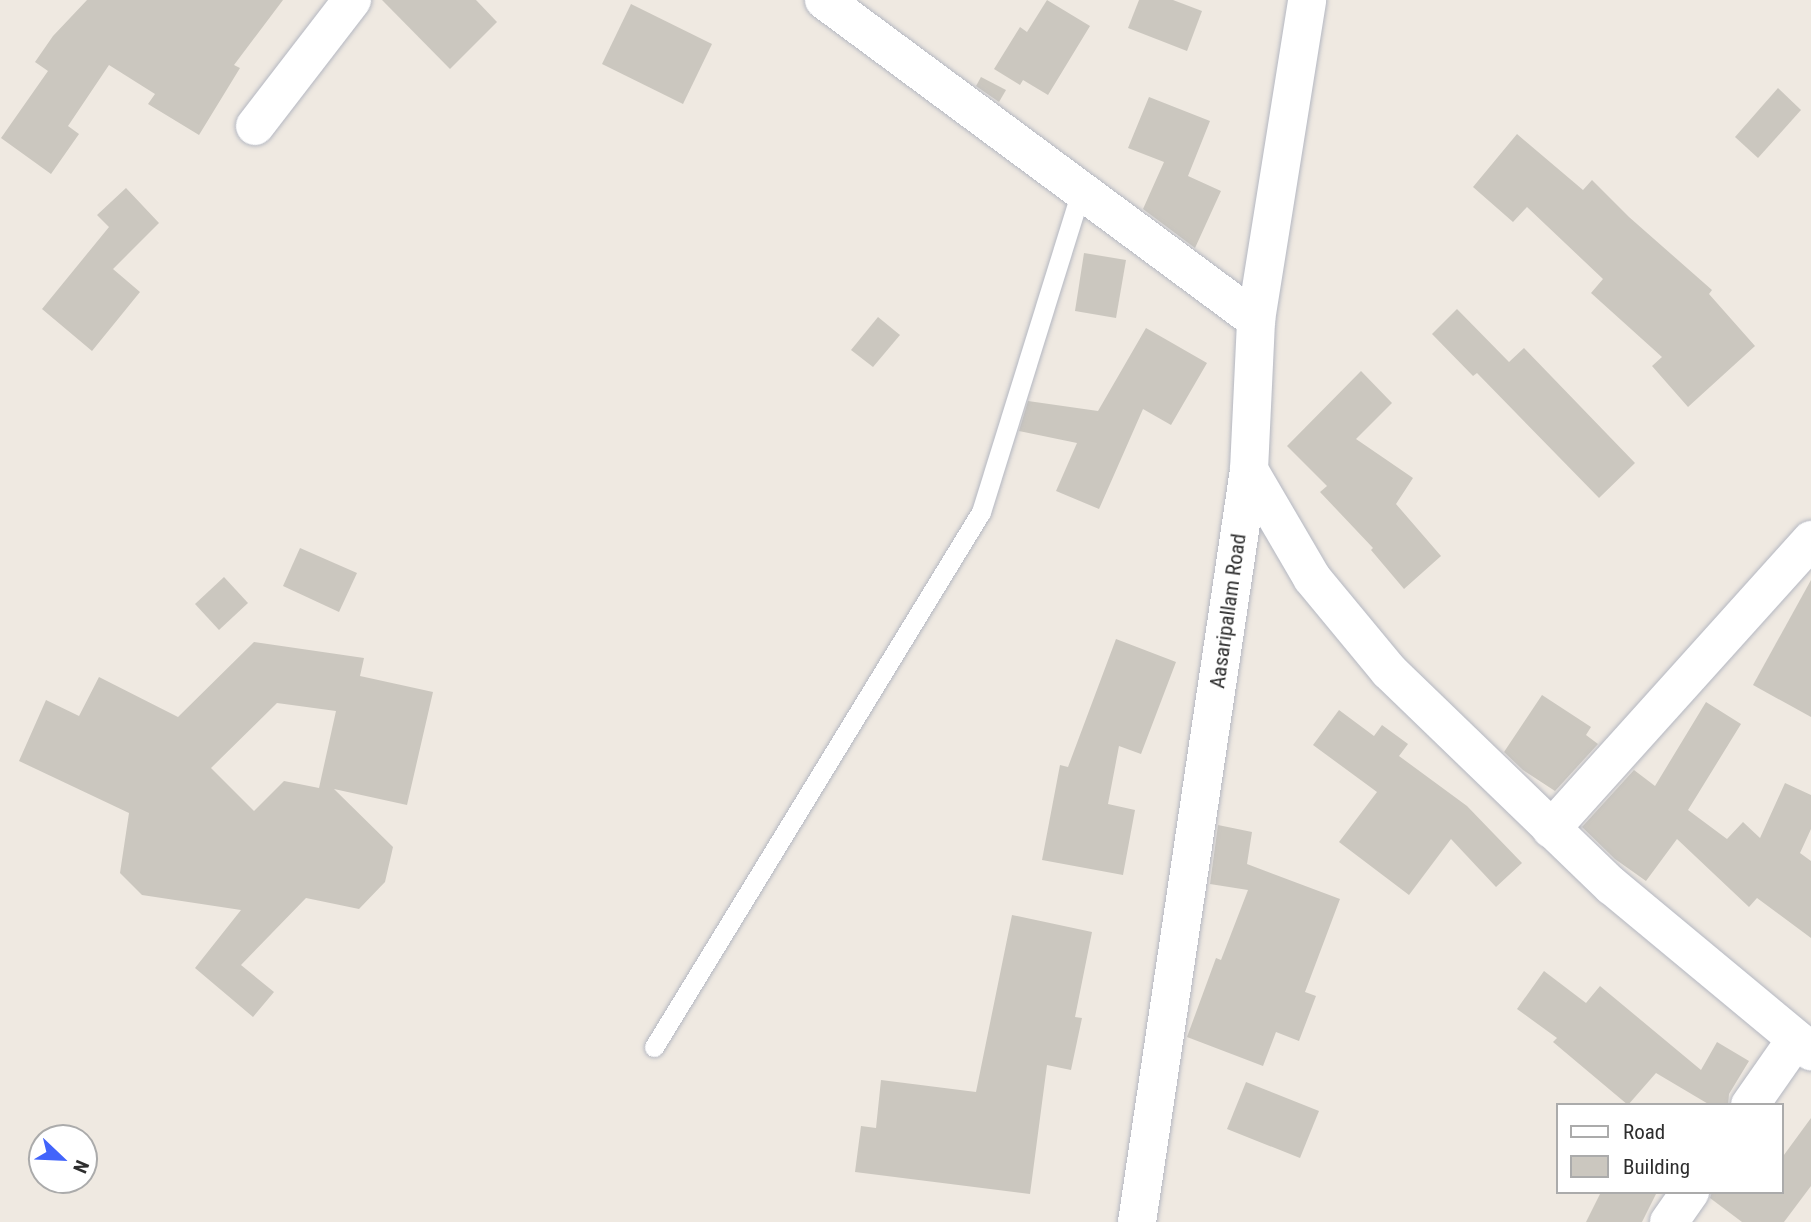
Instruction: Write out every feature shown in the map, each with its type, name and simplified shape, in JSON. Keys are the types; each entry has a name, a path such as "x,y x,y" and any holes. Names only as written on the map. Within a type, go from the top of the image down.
{"street":[{"path":"255,126 352,0"},
{"path":"824,0 1256,320"},
{"name":"Aasaripallam Road","path":"1137,1222 1249,470 1256,320 1307,0"},
{"path":"1249,470 1312,579 1389,671 1612,886 1803,1045 1752,1103"},
{"path":"1551,829 1811,540"},
{"path":"1669,1222 1689,1194"}],"lane":[{"path":"654,1047 981,512 1081,190"}],"building":[{"path":"87,0 283,0 234,65 240,68 199,135 148,104 155,94 109,65 68,126 79,134 51,174 1,138 48,71 35,62 53,36"},
{"path":"382,0 476,0 497,22 450,69"},
{"path":"1047,0 1090,26 1048,95 1023,80 1020,85 994,69 1020,27 1027,32"},
{"path":"1139,0 1173,0 1202,11 1187,51 1128,28"},
{"path":"631,4 712,44 683,104 602,64"},
{"path":"981,77 1006,90 999,102 976,86"},
{"path":"1778,88 1801,110 1758,158 1735,137"},
{"path":"1149,97 1210,121 1188,176 1221,191 1195,248 1143,209 1164,162 1128,148"},
{"path":"1517,134 1583,190 1592,180 1629,217 1712,290 1709,294 1755,346 1688,407 1652,366 1662,357 1591,293 1603,279 1527,207 1513,222 1473,187"},
{"path":"126,188 159,223 113,269 140,292 92,351 42,309 109,227 97,215"},
{"path":"1084,253 1126,260 1116,318 1075,311"},
{"path":"1457,309 1509,362 1524,348 1635,463 1599,498 1477,373 1473,376 1432,334"},
{"path":"878,317 900,335 873,367 851,350"},
{"path":"1146,328 1207,363 1171,425 1143,409 1099,509 1056,491 1077,443 1019,431 1028,401 1098,411"},
{"path":"1361,371 1392,403 1356,439 1413,478 1396,504 1441,556 1404,589 1371,550 1373,548 1320,492 1327,486 1287,446"},
{"path":"300,548 357,573 339,612 283,586"},
{"path":"224,577 248,603 219,630 195,604"},
{"path":"1811,580 1811,717 1753,685"},
{"path":"1116,639 1176,662 1141,754 1119,746 1108,804 1135,810 1123,875 1042,860 1060,765 1068,767"},
{"path":"254,642 364,658 360,676 433,692 407,805 334,789 393,847 385,882 359,909 306,898 241,965 274,992 253,1017 195,968 241,910 142,895 120,873 129,813 19,761 46,700 79,716 99,677 178,717","holes":["277,703 336,711 319,788 284,781 254,811 211,768"]},
{"path":"1542,695 1591,727 1586,735 1598,744 1555,791 1523,770 1504,752"},
{"path":"1706,702 1741,724 1688,810 1727,839 1743,822 1760,838 1785,783 1811,795 1811,829 1800,853 1811,861 1811,938 1757,898 1749,907 1677,839 1646,881 1615,859 1582,827 1634,770 1655,786"},
{"path":"1339,710 1374,736 1382,725 1408,744 1399,756 1467,806 1522,863 1496,887 1451,839 1409,895 1339,842 1377,792 1313,745"},
{"path":"1218,825 1252,832 1247,864 1340,899 1305,992 1316,996 1299,1041 1276,1032 1263,1066 1187,1037 1216,958 1221,960 1248,890 1210,884"},
{"path":"1012,915 1092,932 1075,1017 1082,1018 1071,1070 1047,1065 1030,1194 855,1172 861,1126 876,1128 881,1080 976,1092"},
{"path":"1544,971 1586,1003 1600,986 1701,1070 1717,1042 1749,1061 1729,1094 1728,1103 1707,1103 1656,1073 1630,1103 1626,1103 1553,1042 1557,1038 1517,1009"},
{"path":"1246,1082 1319,1111 1300,1158 1227,1129"},
{"path":"1811,1118 1811,1186 1784,1222 1742,1222 1710,1198 1711,1194 1783,1194 1783,1156"},
{"path":"1600,1194 1656,1194 1642,1222 1586,1222"}]}
